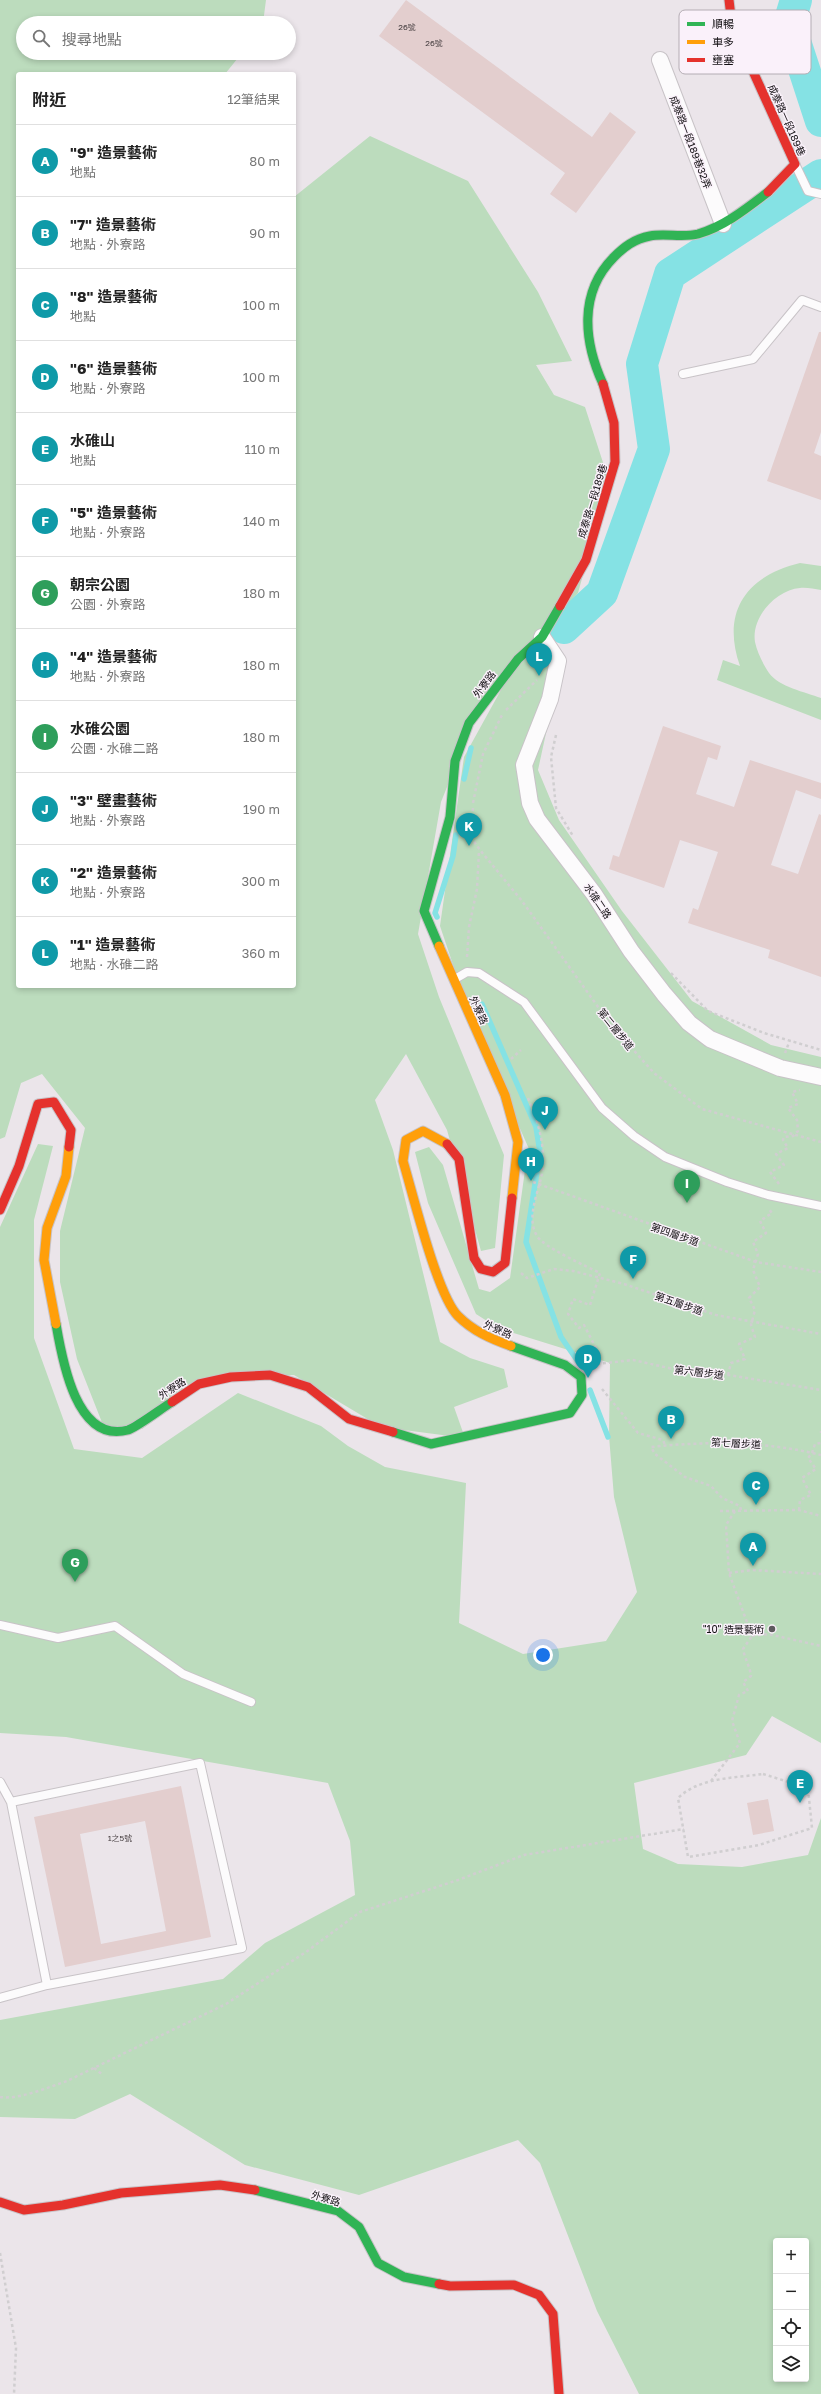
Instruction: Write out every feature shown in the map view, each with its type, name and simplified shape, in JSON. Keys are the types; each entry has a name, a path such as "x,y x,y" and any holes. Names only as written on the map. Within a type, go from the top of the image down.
{"street":[{"name":"成泰路一段189巷","path":"729,0 730,10"},
{"name":"成泰路一段189巷32弄","path":"660,60 723,224"},
{"name":"成泰路一段189巷","path":"542,637 586,560 615,462 614,423 604,386 592,360 587,325 590,293 603,268 627,244 650,236 697,234 723,224 768,192 795,164 754,74"},
{"name":"外寮路","path":"0,1210 19,1166 38,1104 54,1102 71,1130 66,1176 47,1228 44,1260 64,1367 85,1416 104,1430 128,1430 199,1384 231,1377 270,1375 308,1386 349,1418 431,1444 570,1413 582,1395 581,1377 565,1365 493,1340 473,1329 457,1315 440,1281 403,1161 406,1140 423,1131 444,1139 452,1147 460,1159 474,1258 481,1269 493,1272 505,1263 518,1142 505,1095 453,980 424,911 439,863 450,817 455,761 469,723 509,669 542,637"},
{"name":"水碓二路","path":"542,637 558,661 550,698 524,765 530,803 537,819 594,894 636,957 664,994 689,1023 710,1039 780,1068 821,1077"},
{"name":"外寮路","path":"0,2202 24,2210 63,2205 121,2193 220,2185 256,2190 338,2211 359,2227 378,2263 404,2277 450,2286 514,2285 539,2294 553,2314 559,2394"}],"lane":[{"path":"795,164 808,191 821,194"},
{"path":"683,374 752,359 802,300 821,307"},
{"path":"453,980 467,972 479,973 524,1002 602,1108 634,1136 666,1157 727,1182 768,1195 821,1206"},
{"path":"0,1625 58,1638 116,1626 183,1674 251,1702"},
{"path":"0,1998 47,1985 242,1948 200,1763 11,1802"},
{"path":"0,1782 11,1802 47,1985"}],"path":[{"name":"第二層步道","path":"538,678 503,713 483,754 473,803 471,835 480,850 522,901 611,1025 654,1073 702,1109 794,1136 821,1142"},
{"path":"557,728 551,757 556,808 576,840"},
{"path":"467,972 469,927 477,889 480,850"},
{"path":"670,972 708,1011 764,1033 821,1050"},
{"path":"728,1375 730,1363 745,1359 740,1344 755,1337 752,1321 755,1310 749,1298 760,1287 752,1270 758,1254 753,1242 766,1233 760,1221 772,1213 764,1203 770,1188 779,1183 770,1172 784,1165 776,1154 788,1148 783,1140 784,1137 794,1136 798,1131 797,1120 788,1108 798,1104 792,1092 806,1089"},
{"name":"第四層步道","path":"533,1182 634,1220 756,1262 821,1272"},
{"path":"539,1183 533,1222 537,1237 551,1247 600,1273 600,1278 590,1305 573,1299 568,1314 579,1328 584,1325 598,1352 597,1363 594,1371"},
{"name":"第五層步道","path":"528,1278 538,1273 554,1269 624,1284 716,1315 821,1334"},
{"name":"第六層步道","path":"597,1363 633,1360 688,1372 728,1375 821,1390"},
{"path":"581,1377 597,1363"},
{"path":"599,1385 638,1433 663,1440 665,1446"},
{"name":"第七層步道","path":"741,1510 740,1506 722,1498 711,1486 685,1477 655,1454 650,1447 704,1442 775,1445 821,1455"},
{"path":"799,1510 800,1500 811,1495 802,1478 816,1469 808,1458 812,1453 815,1444 821,1443"},
{"path":"720,1511 799,1510 821,1516"},
{"path":"735,1511 726,1525 729,1573 752,1636"},
{"path":"729,1573 752,1570 821,1574"},
{"path":"711,1781 740,1742 732,1721 739,1695 748,1691 743,1682 751,1676 750,1668 745,1660 743,1649 752,1636 768,1634 821,1646"},
{"path":"763,1774 808,1788 812,1828 759,1845 688,1857 678,1798 686,1791 711,1781 763,1774"},
{"path":"0,2097 6,2098 39,2091 67,2081 93,2067 140,2047 226,2004 306,1952 360,1912 458,1880 524,1856 684,1829"},
{"path":"93,2067 103,2075"},
{"path":"0,2253 16,2348 14,2394"}],"green space":[{"path":"0,0 266,0 264,16 16,16 16,60 236,60 227,72 16,72 16,988 296,988 296,195 370,136 468,181 538,292 572,361 536,365 554,395 585,407 609,481 578,593 531,647 563,655 538,770 559,820 622,911 692,1001 771,1045 821,1057 821,1743 772,1716 746,1755 634,1783 643,1849 678,1864 742,1867 808,1855 821,1818 821,2394 639,2394 597,2311 540,2163 518,2140 359,2195 245,2165 130,2094 75,2119 0,2117 0,2020 223,1979 265,1943 355,1895 350,1841 328,1783 66,1737 0,1733 0,1227 38,1144 53,1146 34,1220 34,1338 74,1449 142,1458 238,1393 321,1426 348,1446 385,1467 466,1483 459,1623 523,1654 606,1641 637,1592 614,1497 609,1436 610,1363 498,1328 476,1314 428,1203 415,1152 429,1147 443,1165 479,1289 490,1292 510,1278 526,1163 533,1158 471,1018 440,926 464,757 513,668 480,705 441,802 418,934 439,997 504,1155 495,1248 481,1251 447,1130 406,1054 375,1100 393,1150 440,1342 470,1358 504,1369 508,1387 454,1407 465,1438 381,1427 294,1375 219,1375 142,1429 103,1425 77,1359 60,1282 60,1231 85,1128 42,1074 21,1083 5,1137 0,1139"},
{"path":"800,563 821,566 821,590 800,588 791,590 774,599 761,614 757,623 755,642 762,662 773,678 793,688 821,698 821,720 717,680 723,660 740,666 735,647 734,629 736,613 743,599 752,587 765,577 781,569"}],"building":[{"path":"406,0 592,137 610,112 636,132 576,213 550,194 565,173 379,36"},
{"path":"819,332 821,332 821,432 814,453 821,456 821,500 767,481"},
{"path":"663,726 721,746 717,760 708,757 696,794 734,807 750,760 821,783 821,799 796,790 771,865 798,874 819,814 821,815 821,977 768,958 770,950 688,923 693,908 698,910 718,852 680,840 664,888 609,869 613,855 619,857"},
{"path":"181,1786 211,1937 65,1967 34,1817","holes":["145,1821 166,1931 101,1944 80,1834"]},
{"path":"768,1799 774,1831 753,1835 747,1803"}],"waterway":[{"path":"793,10 796,0"},
{"path":"806,74 821,121"},
{"path":"564,628 602,593 654,449 642,364 670,274 821,175"},
{"path":"464,779 471,748"},
{"path":"437,917 435,913 453,856 456,835"},
{"path":"482,1004 536,1127 540,1152 526,1242 561,1337 579,1363"},
{"path":"590,1390 608,1437"}],"traffic: fast":[{"path":"603,384 592,352 588,318 594,286 602,271 614,257 630,244 644,237 656,235 692,235 708,231 735,216 768,192"},
{"path":"439,946 424,911 450,817 455,761 469,723 518,659 542,637 560,606"},
{"path":"56,1324 62,1357 75,1395 84,1412 96,1424 110,1431 128,1430 172,1402"},
{"path":"393,1432 431,1444 570,1413 582,1395 581,1377 565,1365 511,1346"},
{"path":"255,2190 338,2211 359,2227 378,2263 404,2277 439,2284"}],"traffic: slow":[{"path":"439,946 505,1095 518,1142 512,1198"},
{"path":"447,1144 423,1131 406,1140 403,1161 426,1243 442,1288 450,1305 458,1316 483,1334 511,1346"},
{"path":"56,1324 44,1260 47,1228 66,1176 69,1147"}],"traffic: jam":[{"path":"729,0 730,10"},
{"path":"754,74 795,164 768,192"},
{"path":"560,606 586,560 615,462 614,423 603,384"},
{"path":"0,1210 19,1166 38,1104 54,1102 71,1130 69,1147"},
{"path":"447,1144 459,1159 474,1258 481,1269 493,1272 505,1263 512,1198"},
{"path":"172,1402 199,1384 231,1377 270,1375 308,1387 349,1419 393,1432"},
{"path":"0,2202 24,2210 63,2205 121,2193 220,2185 255,2190"},
{"path":"439,2284 450,2286 514,2285 539,2295 553,2314 559,2394"}],"place":[{"name":"\"1\" 造景藝術","path":"539,676"},
{"name":"\"2\" 造景藝術","path":"469,846"},
{"name":"\"3\" 壁畫藝術","path":"545,1130"},
{"name":"\"4\" 造景藝術","path":"531,1181"},
{"name":"水碓公園","path":"687,1203"},
{"name":"\"5\" 造景藝術","path":"633,1279"},
{"name":"\"6\" 造景藝術","path":"588,1378"},
{"name":"\"7\" 造景藝術","path":"671,1439"},
{"name":"\"8\" 造景藝術","path":"756,1505"},
{"name":"\"9\" 造景藝術","path":"753,1566"},
{"name":"朝宗公園","path":"75,1582"},
{"name":"\"10\" 造景藝術","path":"772,1629"},
{"name":"水碓山","path":"800,1803"}]}
